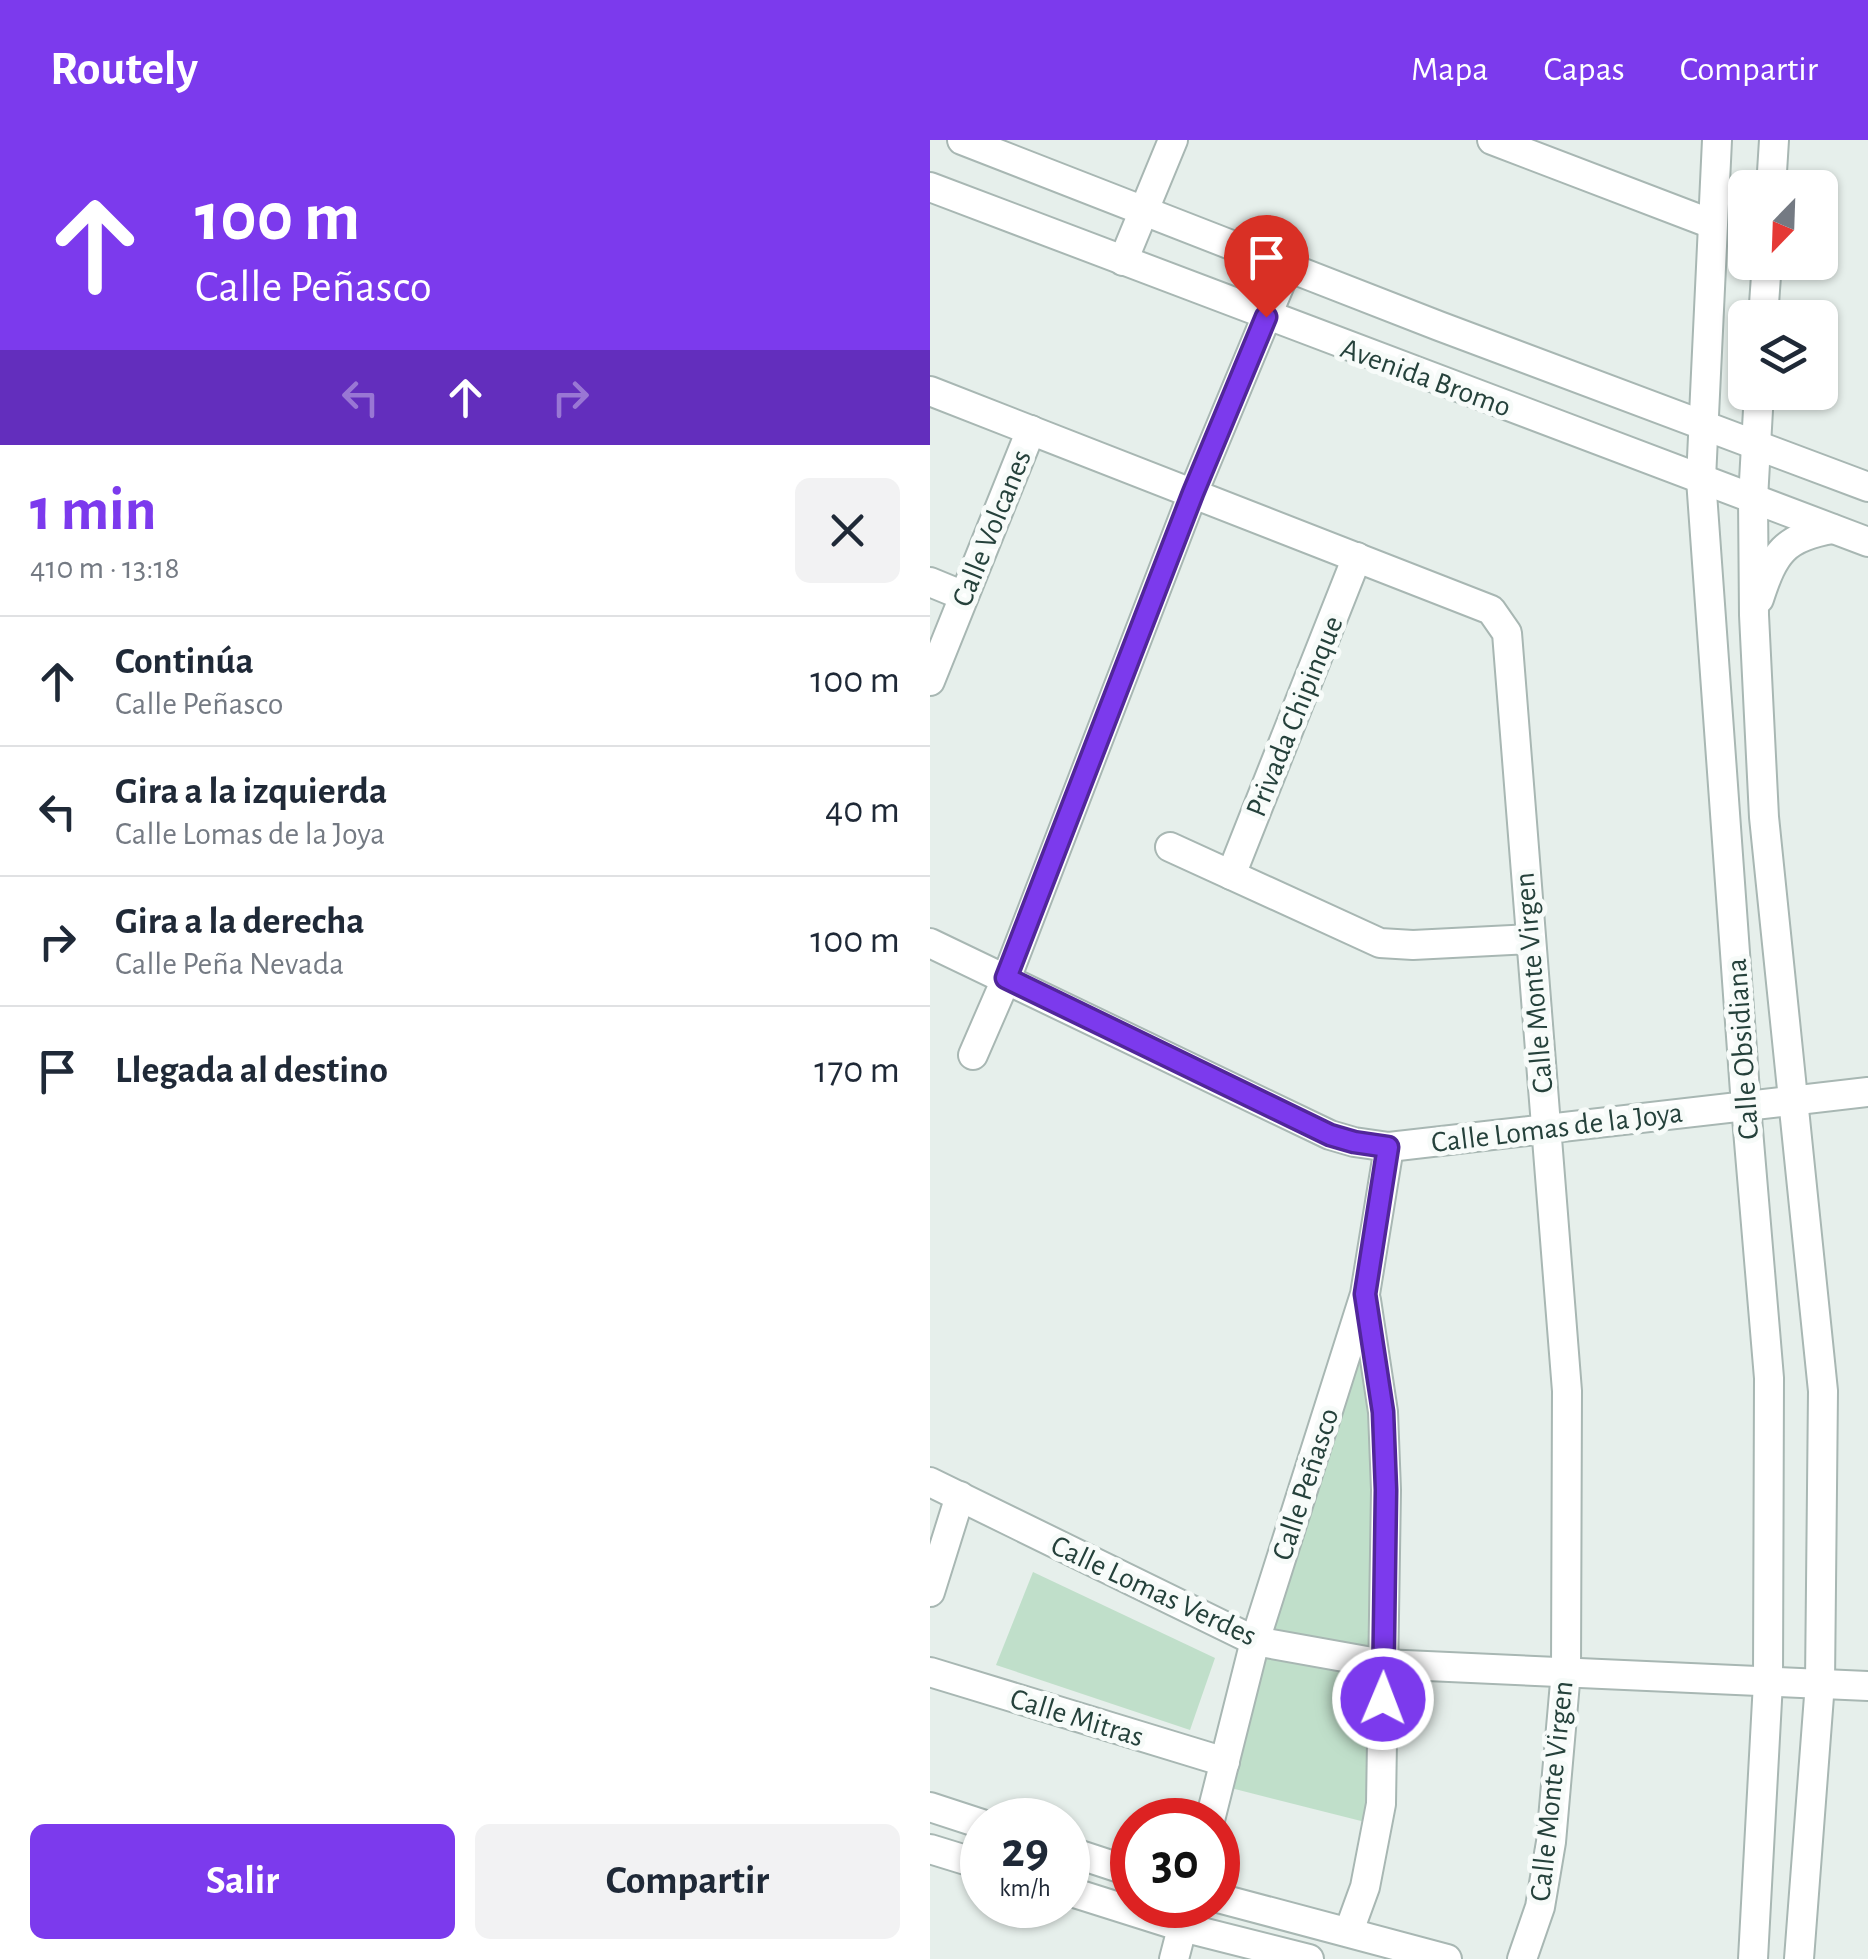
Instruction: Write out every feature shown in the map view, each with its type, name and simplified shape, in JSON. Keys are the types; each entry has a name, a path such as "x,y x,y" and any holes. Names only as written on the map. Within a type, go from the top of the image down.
{"street":[{"name":"Avenida Bromo","path":"962,140 1456,333 1868,487"},
{"path":"1123,260 1173,140"},
{"path":"1492,140 1712,224"},
{"name":"Calle Obsidiana","path":"1717,140 1701,479 1769,1378 1768,1682 1753,1959"},
{"path":"1772,170 1774,140"},
{"name":"Avenida Bromo","path":"930,187 1868,542"},
{"path":"972,1055 1006,978 1193,493 1288,265"},
{"name":"Calle Monte Virgen","path":"930,391 1491,610 1507,632 1567,1392 1566,1671 1551,1842 1540,1907 1522,1959"},
{"name":"Calle Obsidiana","path":"1758,410 1752,498 1764,817 1823,1391 1820,1683 1799,1959"},
{"name":"Calle Volcanes","path":"930,680 1030,430"},
{"path":"1754,614 1778,553 1805,534 1833,529"},
{"name":"Privada Chipinque","path":"1231,875 1357,557"},
{"path":"930,582 964,596"},
{"path":"1170,848 1380,942 1413,945 1529,939"},
{"name":"Calle Lomas de la Joya","path":"930,943 1330,1135 1354,1142 1388,1147 1868,1092"},
{"name":"Calle Peñasco","path":"1216,1798 1255,1642 1365,1294 1388,1147"},
{"path":"1349,1931 1365,1887 1381,1804 1386,1490 1383,1412 1365,1294"},
{"name":"Calle Lomas Verdes","path":"930,1482 1255,1642 1383,1664 1868,1686"},
{"path":"930,1592 960,1496"},
{"name":"Calle Mitras","path":"930,1672 1225,1762"},
{"path":"930,1808 960,1817"},
{"path":"930,1849 960,1858"},
{"path":"1240,1904 1446,1959"},
{"path":"1174,1959 1182,1928"},
{"path":"1220,1928 1309,1959"}],"green space":[{"path":"1366,1323 1380,1420 1377,1655 1264,1636"},
{"path":"1033,1572 1215,1658 1190,1730 996,1665"},
{"path":"1256,1648 1375,1668 1373,1824 1227,1787"}],"route":[{"path":"1266,317 1193,493 1006,978 1330,1135 1388,1147 1365,1294 1383,1412 1386,1490 1383,1699"}]}
